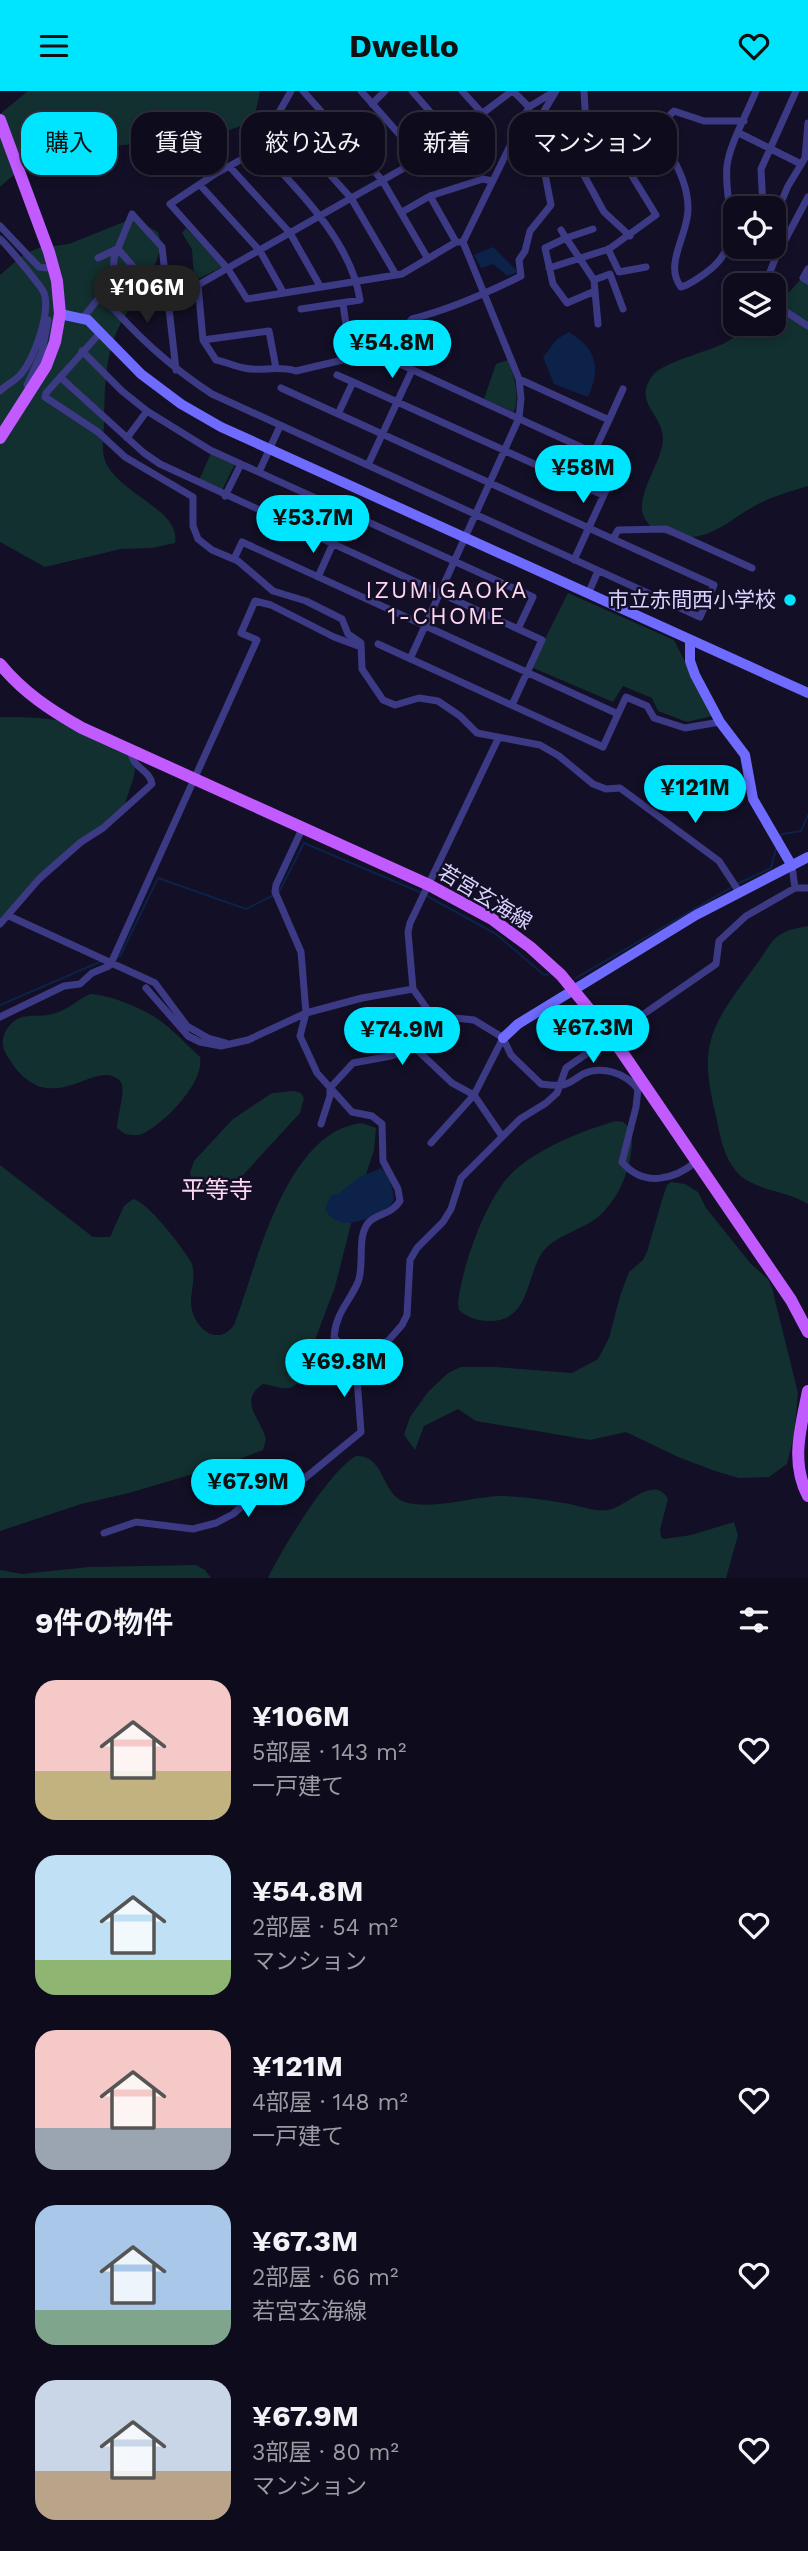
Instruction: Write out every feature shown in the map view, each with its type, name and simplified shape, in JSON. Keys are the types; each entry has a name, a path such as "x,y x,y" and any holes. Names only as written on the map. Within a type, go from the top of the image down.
{"main road":[{"path":"0,120 53,266 60,314 50,357 33,389 0,438"},
{"name":"若宮玄海線","path":"0,663 25,690 55,713 130,750 429,885 462,901 517,937 561,975 611,1036 791,1300 808,1332"},
{"path":"807,1397 797,1457 800,1477 808,1496"}],"street":[{"path":"280,112 288,100 290,91"},
{"path":"303,91 382,180 428,259"},
{"path":"361,91 399,134"},
{"path":"372,104 385,91"},
{"path":"412,91 430,112"},
{"path":"462,91 481,112"},
{"path":"483,112 512,91 529,107"},
{"path":"399,171 198,285 203,340 216,360 244,368 296,371 369,354 380,345 394,342 412,319 441,312 521,276 519,260 525,251 530,231 551,205 538,160 544,111 556,91"},
{"path":"241,160 170,204 228,269 247,299 402,274 459,242 529,107 556,91"},
{"path":"584,91 585,112"},
{"path":"730,196 727,163 757,91"},
{"path":"762,196 761,169 796,91"},
{"path":"723,257 704,275 681,287 676,281 673,270 685,230 688,206 683,179 662,136 670,114 674,111 704,121 744,121"},
{"path":"784,196 805,158 808,123"},
{"path":"739,133 801,164"},
{"path":"230,167 290,233 320,286"},
{"path":"283,175 321,216 357,281 360,300 300,309"},
{"path":"330,175 351,198 396,275"},
{"path":"584,175 604,212 629,236"},
{"path":"549,268 608,249 656,215 631,175"},
{"path":"402,212 429,196 483,179 492,181"},
{"path":"200,185 260,251 283,292"},
{"path":"411,659 519,418 521,398 519,379 484,294 459,242 429,196"},
{"path":"770,273 808,197"},
{"path":"83,318 113,280 114,258 132,215 162,247 176,370"},
{"path":"0,226 39,267 53,266"},
{"path":"593,229 545,249 553,284 567,303 595,291"},
{"path":"561,230 594,280 598,324"},
{"path":"0,239 44,292 47,305 47,328 42,352 27,385 33,389"},
{"path":"98,258 118,249"},
{"path":"118,249 168,307"},
{"path":"608,249 620,272 646,267"},
{"path":"808,269 803,278 808,281"},
{"path":"594,280 611,274 623,309"},
{"path":"102,294 141,339 176,370 212,394 700,617 714,585 281,388"},
{"path":"343,304 351,358"},
{"path":"0,391 21,374 33,353 47,305"},
{"path":"786,312 808,326"},
{"path":"60,314 83,318 93,324 141,374 181,404 222,427 808,693"},
{"path":"203,340 270,331 276,368"},
{"path":"100,333 45,397 98,432 125,457 193,497 193,526 198,539 212,550 234,559 274,591 306,601 342,618 348,634 361,643 362,669 383,700 395,705 425,698 438,701 460,716 477,733 540,745 559,756 593,784 606,789 620,788 719,861 740,893"},
{"path":"82,351 122,391 147,411 201,445 533,597 518,629"},
{"path":"389,359 618,464 574,559"},
{"path":"368,465 412,370"},
{"path":"338,375 603,495"},
{"path":"60,377 127,439 160,464 542,640 512,705"},
{"path":"519,379 609,420"},
{"path":"338,414 353,381"},
{"path":"594,452 623,389"},
{"path":"127,439 147,411"},
{"path":"259,472 280,426"},
{"path":"225,496 241,464"},
{"path":"318,577 347,512"},
{"path":"613,539 618,530 666,529 752,568"},
{"path":"234,559 243,542 618,713"},
{"path":"588,594 598,571"},
{"path":"0,1017 64,986 80,984 112,961 257,640 241,633 255,601 271,605 323,632 362,647"},
{"path":"690,640 690,661 720,722 745,755 753,799 792,866 795,888"},
{"path":"378,644 603,747 626,697 647,706 654,718 685,728 720,722"},
{"path":"498,739 410,923 408,932 413,989 428,1010 445,1017 474,1020 503,1038 510,1055 541,1084 567,1084 585,1073 602,1070 623,1076 632,1082 638,1089 636,1107 622,1162 630,1172 654,1180 670,1177 696,1161"},
{"path":"0,924 39,879 80,842 103,828 152,784 150,777 136,766 130,750"},
{"path":"104,1533 136,1522 193,1529 204,1526 233,1514 256,1495 306,1478 361,1432 356,1365 334,1337 335,1328 340,1310 358,1280 364,1232 370,1221 395,1209 400,1201 398,1189 383,1161 382,1124 372,1116 352,1112 317,1073 300,1036 306,1013 301,952 275,891 275,885 303,828"},
{"path":"431,1143 474,1095 503,1038 518,1024 696,915 808,857"},
{"path":"356,1365 369,1349 388,1341 402,1325 407,1315 410,1260 451,1209 461,1178 520,1119 557,1093 566,1068 716,964 720,939 746,916 795,888 808,888"},
{"path":"9,916 155,983 187,1026 196,1032 233,1045"},
{"path":"146,988 188,1036 209,1045 233,1045 306,1013 362,998 413,989"},
{"path":"321,1124 330,1088 353,1063 391,1056 414,1047 434,1032 445,1017"},
{"path":"414,1047 452,1083 474,1095 502,1136"}],"green space":[{"path":"28,91 260,91 255,112 241,112 241,125 227,130 227,112 131,112 131,144 117,145 117,112 21,112 21,170 0,187 0,114"},
{"path":"129,220 158,232 160,243 153,269 118,329 109,357 105,386 105,461 126,486 166,518 174,529 175,543 152,548 121,549 45,567 0,542 0,275 24,254 39,248 69,244"},
{"path":"186,228 222,267 194,281 192,249 182,233"},
{"path":"808,271 808,486 764,501 722,527 703,535 678,537 655,529 644,518 643,496 662,448 663,438 647,400 647,384 653,375 666,366 725,343 736,336 786,336 786,296"},
{"path":"508,360 516,392 514,412 484,399 496,364"},
{"path":"211,453 235,464 222,490 199,480"},
{"path":"568,593 674,640 712,716 687,722 658,711 652,698 623,686 613,702 531,667"},
{"path":"0,717 54,720 94,728 126,743 137,754 134,776 124,807 54,863 0,928"},
{"path":"808,926 808,1204 751,1183 732,1165 721,1138 711,1091 708,1053 718,1022 774,940 786,931"},
{"path":"90,994 131,1005 160,1020 200,1057 200,1067 190,1090 171,1112 142,1134 125,1134 117,1128 122,1085 110,1075 98,1076 69,1086 38,1086 21,1075 5,1052 5,1033 16,1020 26,1016 57,1013"},
{"path":"272,1093 301,1093 304,1098 300,1113 232,1187 220,1193 193,1184 190,1173 194,1161 233,1119"},
{"path":"616,1121 623,1122 632,1130 631,1153 620,1189 606,1209 592,1221 547,1247 540,1257 521,1304 513,1313 503,1319 488,1321 472,1318 459,1310 460,1288 476,1235 492,1201 510,1175 532,1157 560,1142"},
{"path":"362,1123 376,1128 374,1150 355,1208 335,1287 300,1379 293,1387 288,1388 263,1384 255,1390 252,1397 253,1410 266,1439 263,1450 227,1464 81,1504 0,1531 0,1165 93,1237 110,1237 124,1206 133,1199 147,1208 191,1262 194,1274 192,1310 204,1330 215,1335 228,1331 234,1325 264,1237 294,1175 313,1150 335,1132"},
{"path":"671,1182 685,1184 698,1192 706,1208 751,1264 768,1279 772,1288 798,1393 794,1435 787,1464 769,1477 739,1478 678,1457 626,1432 590,1440 476,1421 458,1409 424,1426 415,1450 404,1435 410,1417 428,1392 448,1373 461,1367 496,1367 572,1373 598,1359 609,1338 629,1272 643,1260 647,1252 667,1185"},
{"path":"356,1456 366,1457 373,1462 392,1493 408,1503 431,1505 509,1496 607,1510 649,1490 656,1490 663,1492 668,1499 660,1530 664,1539 691,1535 734,1522 738,1535 726,1578 268,1578 320,1493 345,1464"},
{"path":"196,1565 205,1570 211,1578 0,1578 0,1570 22,1574 89,1567"}],"water":[{"path":"493,247 518,272 507,276 493,264 481,268 474,255"},
{"path":"569,332 586,345 594,360 594,377 588,397 554,384 543,357 557,339"},
{"path":"381,1168 393,1193 393,1201 389,1207 372,1217 348,1223 338,1221 327,1213 325,1210 330,1196 338,1194 358,1178"}],"waterway":[{"path":"781,838 782,834 801,831 808,815"},
{"path":"279,892 304,843 422,893"},
{"path":"737,884 771,868 776,849"},
{"path":"117,957 120,956 158,878 246,909 274,895"},
{"path":"576,978 732,887"},
{"path":"427,896 496,934 543,974 548,975"},
{"path":"0,1005 102,961"}],"place":[{"name":"市立赤間西小学校","path":"790,600"}],"district":[{"name":"IZUMIGAOKA 1-CHOME","path":"447,603"},
{"name":"平等寺","path":"217,1190"}]}
